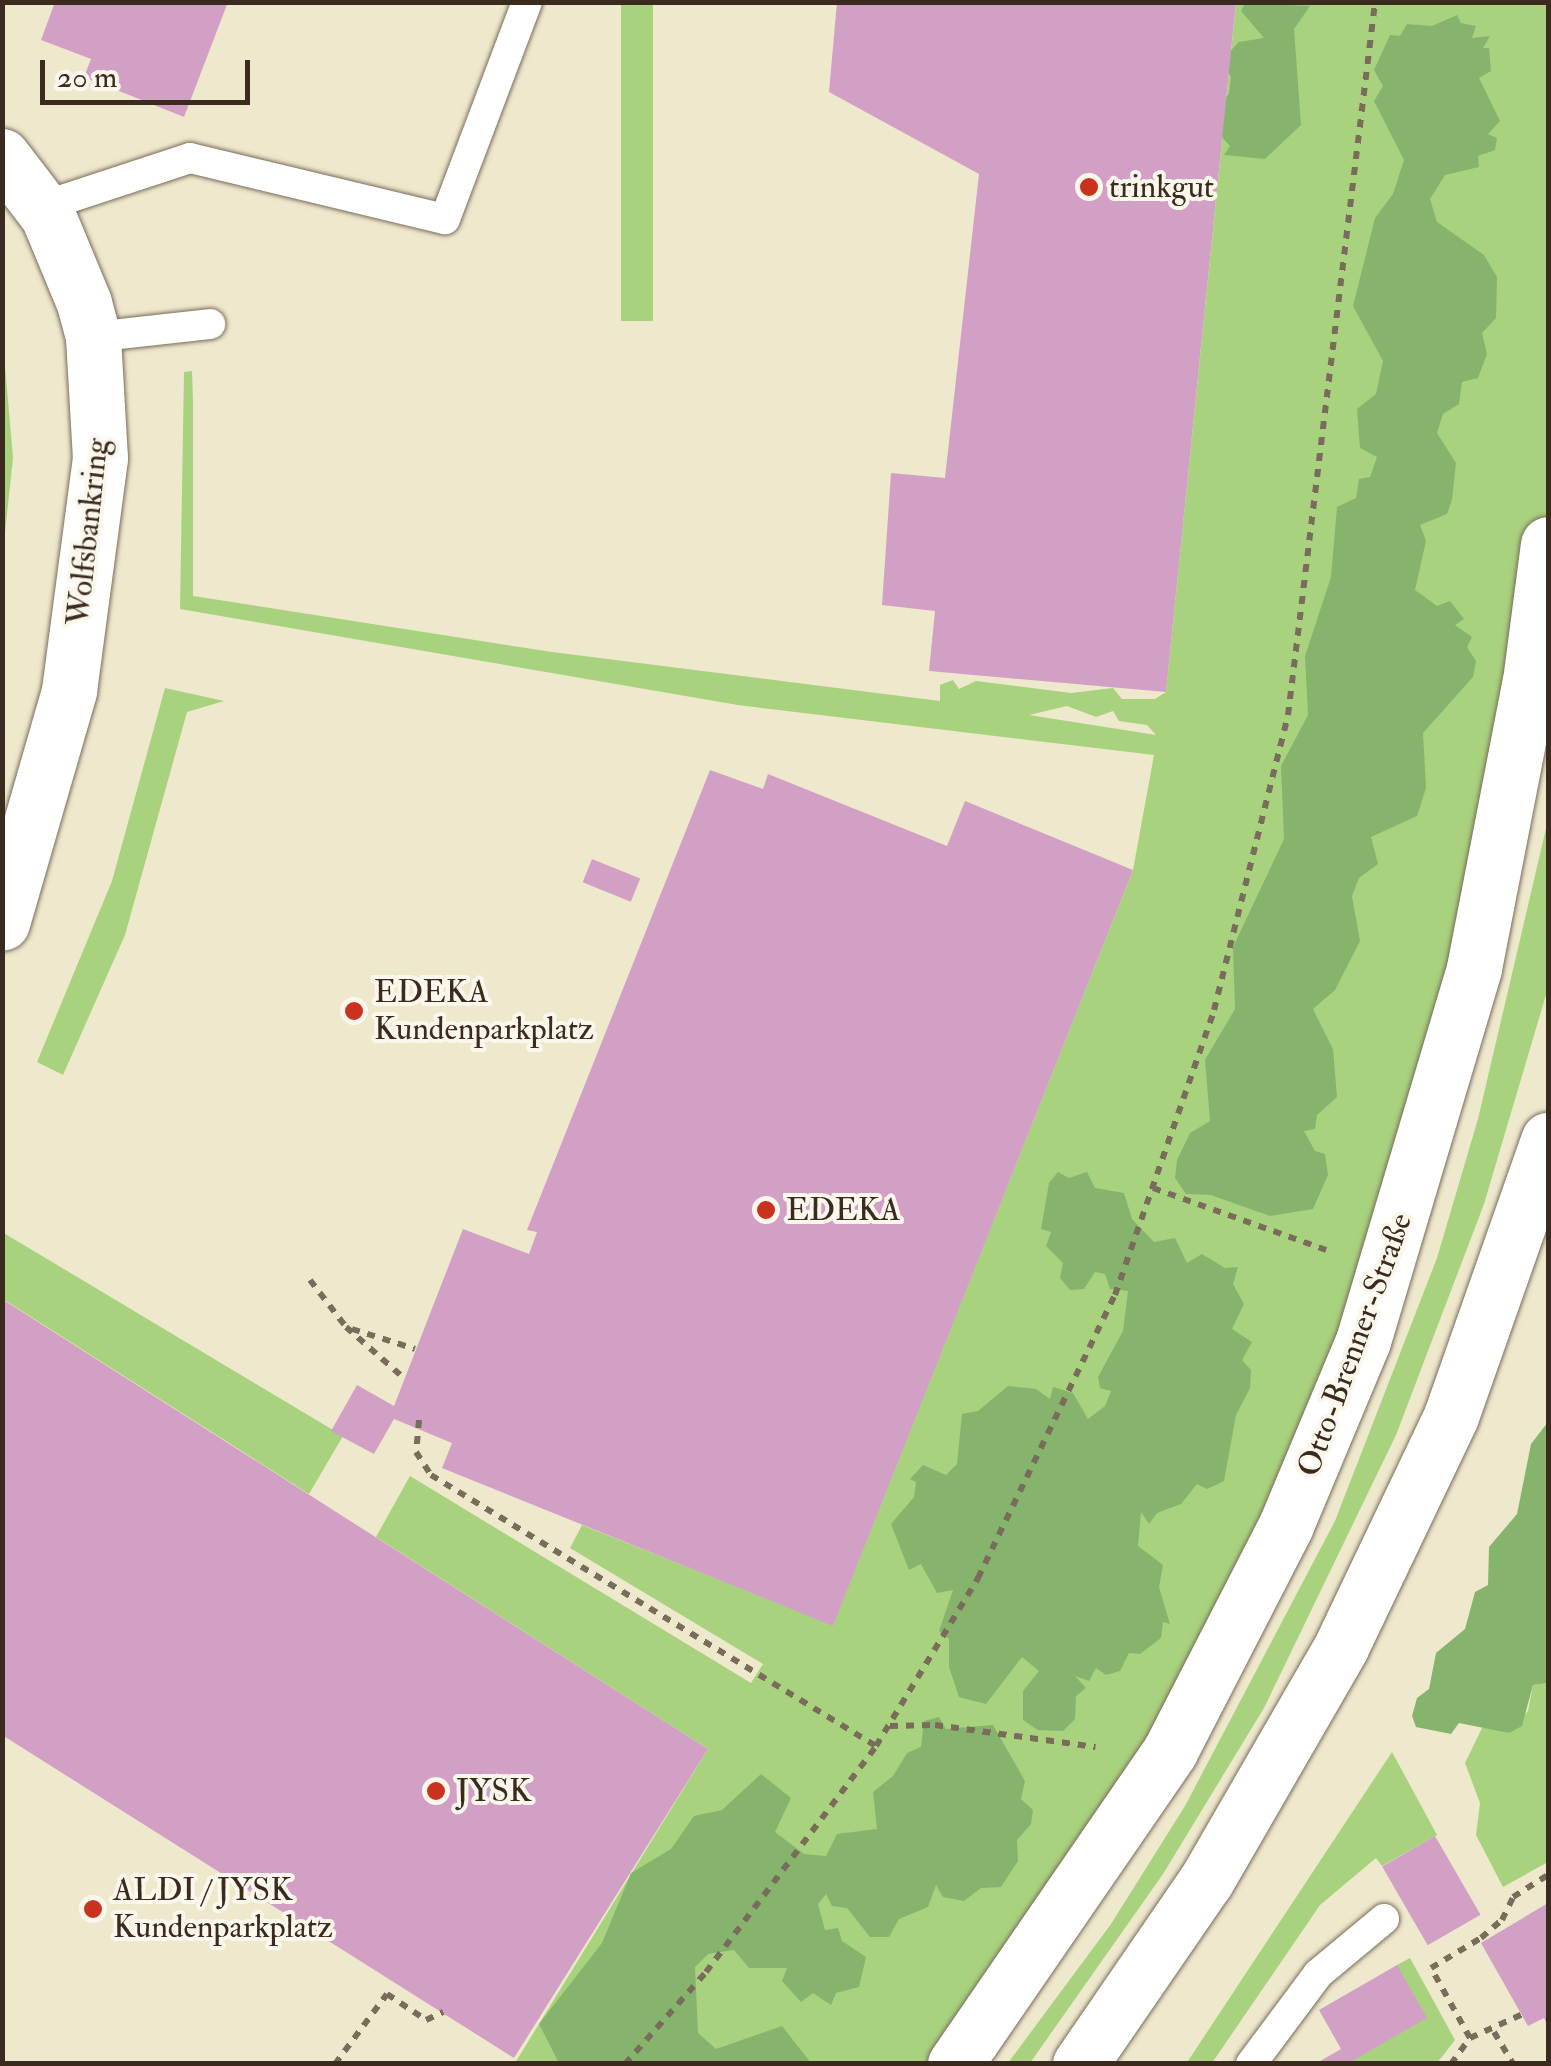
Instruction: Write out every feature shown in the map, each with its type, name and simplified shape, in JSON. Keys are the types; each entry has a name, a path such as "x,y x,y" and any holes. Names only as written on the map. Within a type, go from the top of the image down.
{"street":[{"name":"Wolfsbankring","path":"2,156 41,207 70,264 94,336 100,458 80,624 54,758 2,923"},
{"name":"Otto-Brenner-Straße","path":"955,2064 1153,1779 1286,1526 1386,1272 1474,968 1530,681 1548,544"},
{"path":"1080,2064 1206,1881 1341,1646 1451,1416 1548,1140"}],"lane":[{"path":"41,207 190,158 445,219 528,2"},
{"path":"94,336 210,324"},
{"path":"1251,2064 1318,1974 1384,1919"}],"path":[{"path":"624,2064 730,1942 889,1726 978,1578 1046,1447 1115,1295 1214,1010 1288,715 1376,2"},
{"path":"1152,1188 1386,1272"},
{"path":"310,1280 346,1326 404,1379"},
{"path":"346,1326 416,1350"},
{"path":"419,1420 416,1452 431,1475 876,1746"},
{"path":"889,1726 1086,1742 1153,1779"},
{"path":"1470,2038 1431,1968 1481,1938 1502,1920 1513,1897 1548,1875"},
{"path":"334,2064 387,1994 426,2020 443,2012"},
{"path":"1451,2064 1470,2038 1494,2032 1522,2014"},
{"path":"1494,2032 1513,2064"}],"green space":[{"path":"621,3 653,3 653,321 621,321"},
{"path":"1236,3 1548,3 1548,544 1530,681 1286,1525 955,2063 515,2063 708,1749 376,1537 410,1476 751,1683 763,1664 570,1548 582,1525 833,1625 1133,870 1154,755 738,705 180,609 184,372 192,371 193,596 552,652 940,701 940,685 953,680 959,689 976,681 1071,693 1113,688 1122,699 1155,699 1166,692","holes":["1067,706 1096,717 1113,711 1119,721 1147,725 1156,735 1029,715"]},
{"path":"1245,3 1310,6 1294,29 1301,125 1265,159 1224,155 1230,146 1219,134 1216,109 1229,94 1231,77 1220,62 1239,42 1264,38 1241,11"},
{"path":"1457,15 1461,23 1476,26 1472,38 1490,36 1483,48 1489,48 1491,71 1479,78 1500,121 1488,134 1497,138 1495,150 1478,156 1479,167 1445,175 1430,199 1437,222 1484,255 1497,277 1496,318 1482,333 1487,354 1478,378 1462,382 1459,404 1443,414 1437,433 1456,463 1452,500 1447,514 1420,525 1426,541 1415,590 1437,606 1450,601 1464,619 1455,625 1472,637 1467,647 1476,661 1473,677 1423,733 1426,788 1417,816 1371,837 1378,864 1359,878 1352,896 1360,941 1335,990 1313,1009 1333,1049 1337,1097 1317,1115 1315,1129 1304,1131 1315,1151 1325,1154 1328,1175 1313,1209 1270,1216 1211,1195 1186,1194 1175,1178 1177,1160 1190,1133 1210,1121 1205,1060 1235,1009 1233,947 1284,839 1281,766 1308,715 1305,656 1331,577 1337,507 1356,498 1359,479 1370,477 1377,457 1360,448 1357,409 1376,394 1383,361 1353,306 1375,218 1393,194 1404,160 1374,101 1383,86 1374,70 1390,35 1400,36 1407,24 1432,26"},
{"path":"3,343 13,458 3,551"},
{"path":"165,688 224,701 187,712 125,935 63,1075 37,1062 112,881"},
{"path":"1548,820 1548,988 1484,1204 1396,1435 1264,1708 1163,1874 1030,2063 1008,2063 1111,1924 1185,1806 1335,1521 1437,1258 1478,1119"},
{"path":"1058,1172 1069,1178 1087,1172 1095,1188 1124,1193 1132,1219 1154,1242 1175,1238 1187,1263 1202,1254 1225,1268 1238,1267 1233,1284 1244,1304 1232,1329 1252,1342 1242,1360 1251,1370 1250,1388 1236,1415 1224,1481 1207,1489 1197,1484 1181,1504 1157,1513 1149,1524 1141,1512 1138,1546 1163,1565 1159,1587 1170,1624 1163,1622 1161,1638 1140,1654 1129,1653 1120,1671 1106,1675 1096,1668 1089,1681 1075,1676 1086,1688 1076,1696 1075,1719 1063,1731 1038,1730 1023,1720 1023,1691 1039,1671 1022,1657 986,1704 959,1697 949,1667 949,1639 939,1631 953,1590 937,1593 921,1564 909,1570 891,1524 914,1497 916,1482 910,1479 923,1465 946,1475 957,1464 962,1414 978,1411 1008,1386 1036,1389 1050,1399 1053,1387 1073,1393 1088,1419 1105,1406 1111,1391 1100,1388 1098,1377 1123,1331 1128,1291 1110,1289 1105,1274 1095,1272 1084,1289 1070,1290 1060,1278 1063,1263 1046,1246 1051,1232 1041,1229 1049,1183"},
{"path":"2,1232 343,1436 309,1494 3,1299"},
{"path":"1548,1422 1548,1683 1533,1685 1522,1726 1509,1733 1459,1723 1451,1734 1416,1727 1412,1716 1417,1698 1429,1689 1436,1653 1465,1629 1475,1592 1488,1585 1489,1547 1517,1514 1531,1444"},
{"path":"1548,1683 1548,1862 1503,1887 1476,1835 1480,1803 1465,1763 1484,1724 1509,1733 1528,1711 1533,1685"},
{"path":"939,1717 946,1729 993,1725 1025,1781 1021,1799 1033,1810 1031,1824 1017,1840 1018,1861 1001,1887 981,1888 964,1901 943,1897 936,1885 928,1907 899,1919 889,1937 870,1937 847,1908 832,1906 826,1894 818,1904 825,1930 838,1928 842,1941 866,1957 859,1987 836,1993 831,2005 813,1993 801,2002 782,1981 787,1968 749,1968 734,1950 708,1954 695,1967 698,2033 716,2049 782,2026 811,2063 559,2063 539,2024 602,1943 631,1873 671,1849 694,1816 722,1810 761,1774 791,1798 775,1832 804,1854 826,1856 837,1834 877,1829 873,1792 893,1776 907,1753 921,1747 924,1721"},
{"path":"1392,1752 1437,1835 1382,1866 1376,1858 1320,1905 1212,2063 1186,2064"},
{"path":"1410,1958 1455,2040 1437,2063 1350,2064 1397,1965"}],"building":[{"path":"55,2 228,2 184,117 84,77 91,59 41,40"},
{"path":"837,2 1236,2 1166,692 929,671 935,611 882,605 891,473 945,478 979,174 829,92"},
{"name":"EDEKA","path":"710,770 763,789 768,774 947,846 965,801 1133,870 833,1626 442,1468 452,1443 394,1419 374,1454 331,1431 357,1385 394,1406 463,1229 529,1254 537,1232 527,1230"},
{"path":"592,859 640,878 631,902 583,882"},
{"path":"2,1299 708,1749 514,2058 2,1735"},
{"path":"1435,1836 1480,1915 1428,1945 1382,1866"},
{"path":"1548,1903 1548,2026 1544,2018 1528,2026 1481,1943"},
{"path":"1397,1965 1427,2018 1347,2064 1315,2064 1341,2049 1319,2010"}],"place":[{"name":"trinkgut","path":"1089,187"},
{"name":"EDEKA Kundenparkplatz","path":"354,1011"},
{"name":"EDEKA","path":"766,1210"},
{"name":"JYSK","path":"436,1791"},
{"name":"ALDI / JYSK Kundenparkplatz","path":"93,1909"}]}
